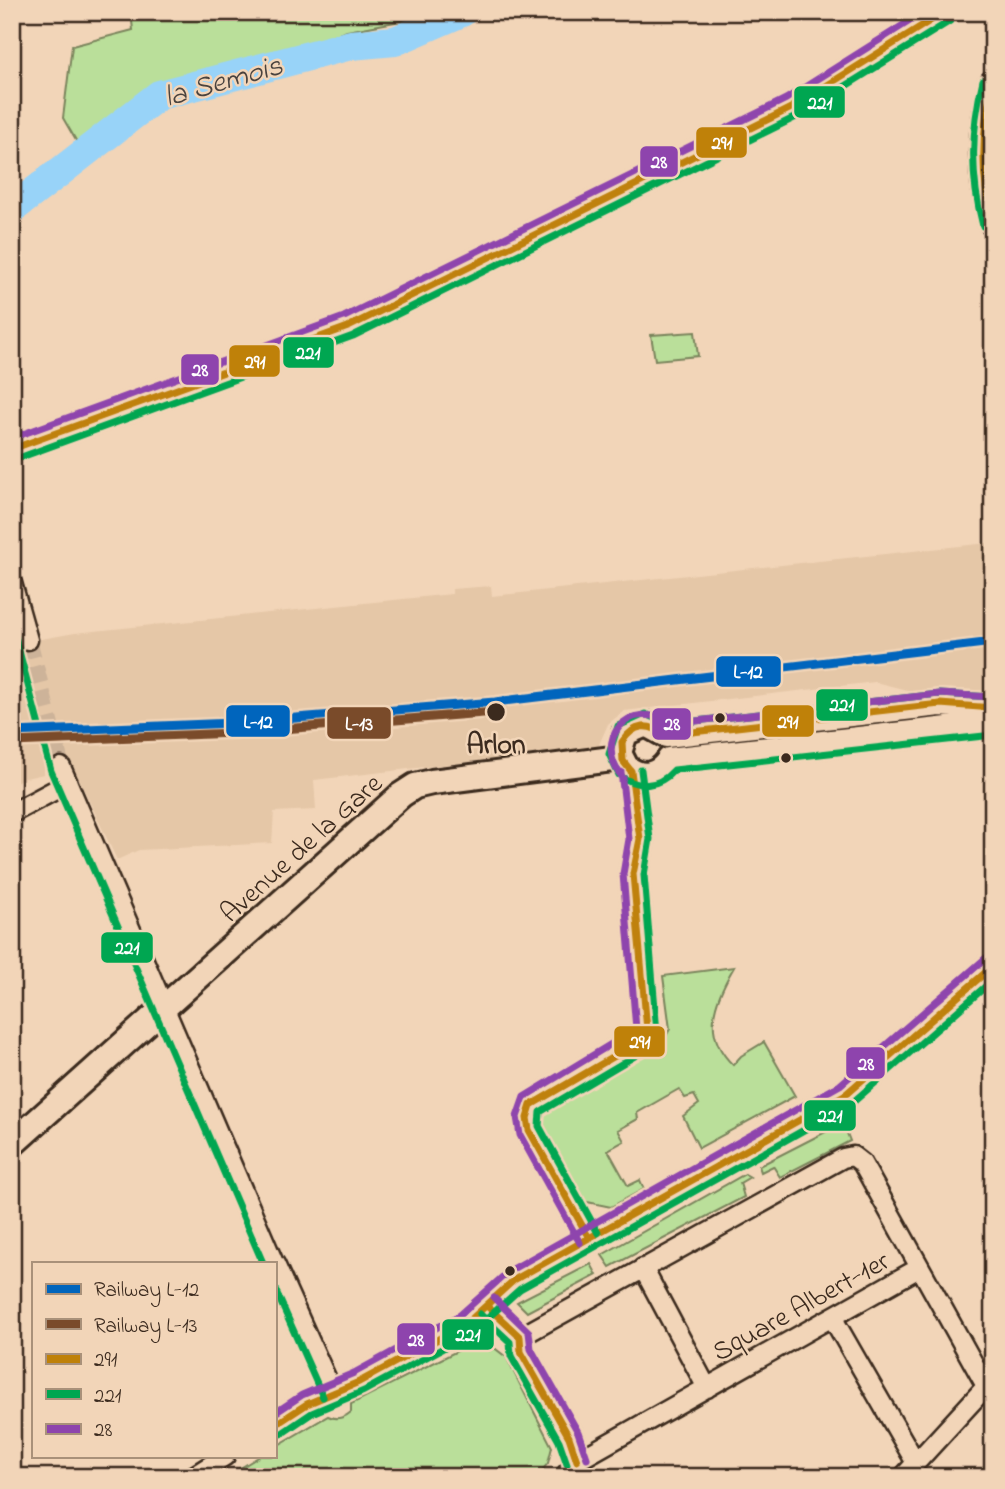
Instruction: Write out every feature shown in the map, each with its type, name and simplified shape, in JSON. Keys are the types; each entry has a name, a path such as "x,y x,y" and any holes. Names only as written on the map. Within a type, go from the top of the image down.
{"main road":[{"path":"866,61 928,12"},
{"path":"901,39 935,12"},
{"path":"12,449 348,327 791,108 944,12"},
{"path":"993,83 983,137 983,166 993,223"},
{"path":"626,765 621,740 631,728 646,724 666,734 673,734 940,704 993,708"},
{"name":"Avenue de la Gare","path":"12,1144 166,1010 377,816 415,786 626,765 653,775 669,760 993,724"}],"street":[{"path":"12,583 28,640"},
{"path":"589,1238 528,1130 527,1118 530,1105 644,1039 647,1030 633,874 639,839 626,765"},
{"path":"12,813 64,775 274,1262"},
{"path":"276,1424 467,1324 514,1280 846,1094 993,966"},
{"path":"520,1337 843,1158 853,1156 862,1163 919,1268 989,1382 903,1477"},
{"path":"276,1266 333,1393"},
{"name":"Square Albert-1er","path":"643,1268 707,1388"},
{"name":"Square Albert-1er","path":"564,1477 576,1461 919,1268"},
{"path":"487,1306 520,1337 521,1352 569,1437 576,1461"},
{"path":"832,1317 916,1463"},
{"path":"192,1477 222,1458"}],"shaded area":[{"path":"988,543 989,549 993,549 993,697 919,693 875,682 624,711 608,724 598,747 314,780 316,810 274,812 272,843 139,850 117,860 71,762 44,768 44,774 21,779 12,785 12,645 19,643 75,633 452,594 452,589 491,586 492,596"}],"green space":[{"path":"131,12 429,12 411,19 347,31 235,69 167,86 134,99 78,144 63,118 72,46 133,30"},
{"path":"695,332 698,356 655,360 651,335"},
{"path":"734,967 716,1005 714,1029 717,1041 733,1065 741,1056 764,1042 795,1096 699,1148 683,1116 699,1104 694,1095 685,1098 679,1089 637,1113 638,1119 618,1130 624,1141 608,1150 628,1186 640,1180 644,1189 611,1207 578,1200 536,1123 541,1111 662,1043 670,1029 663,976"},
{"path":"843,1123 850,1141 780,1177 773,1166 761,1172 759,1166"},
{"path":"745,1174 750,1177 740,1183 744,1197 610,1267 602,1255"},
{"path":"591,1264 597,1275 527,1312 517,1302"},
{"path":"488,1343 506,1357 552,1447 548,1463 537,1477 226,1477 257,1458 276,1458 276,1446 328,1416 346,1416 351,1412 351,1404 469,1345"}],"waterway":[{"name":"la Semois","path":"12,209 159,95 351,45 395,41 462,12"}],"tunnel":[{"path":"28,640 61,767"}],"rail line":[{"name":"L-12","path":"12,732 233,723 495,702 993,642"},
{"name":"L-13","path":"12,742 234,733 496,712"}],"transit line":[{"name":"28","path":"12,438 344,317 786,99 924,12"},
{"name":"291","path":"12,449 348,327 791,108 944,12"},
{"name":"221","path":"16,459 353,336 796,117 950,21"},
{"name":"221","path":"983,80 974,135 974,171 983,226"},
{"name":"291","path":"993,84 984,136 984,170 993,222"},
{"name":"221","path":"12,625 51,771 263,1262"},
{"name":"221","path":"993,697 939,694 668,724 645,714 618,726 609,754 619,775 634,783 648,784 661,780 674,770 993,735"},
{"name":"28","path":"623,778 614,764 611,750 613,737 619,727 629,719 641,715 655,717 669,724 939,694 993,697"},
{"name":"291","path":"631,771 623,761 622,742 632,731 642,727 654,728 666,735 940,704 993,708"},
{"name":"221","path":"598,1233 539,1126 540,1112 650,1047 657,1033 644,875 650,839 641,770"},
{"name":"291","path":"589,1238 529,1130 527,1118 531,1105 644,1039 647,1030 633,874 640,839 631,771"},
{"name":"28","path":"580,1243 520,1135 517,1117 524,1097 636,1029 623,874 629,839 621,772"},
{"name":"28","path":"276,1412 302,1395 354,1373 460,1315 509,1271 840,1085 986,958"},
{"name":"291","path":"276,1424 307,1404 359,1382 466,1324 514,1280 846,1094 993,966"},
{"name":"221","path":"281,1434 312,1413 364,1391 471,1333 520,1289 852,1103 993,980"},
{"name":"221","path":"276,1291 323,1397"},
{"name":"28","path":"494,1298 529,1332 531,1349 578,1432 587,1458"},
{"name":"291","path":"487,1306 520,1337 521,1352 569,1437 577,1461"},
{"name":"221","path":"480,1314 510,1342 511,1356 559,1441 567,1464"}],"place":[{"name":"Arlon","path":"496,712"}]}
